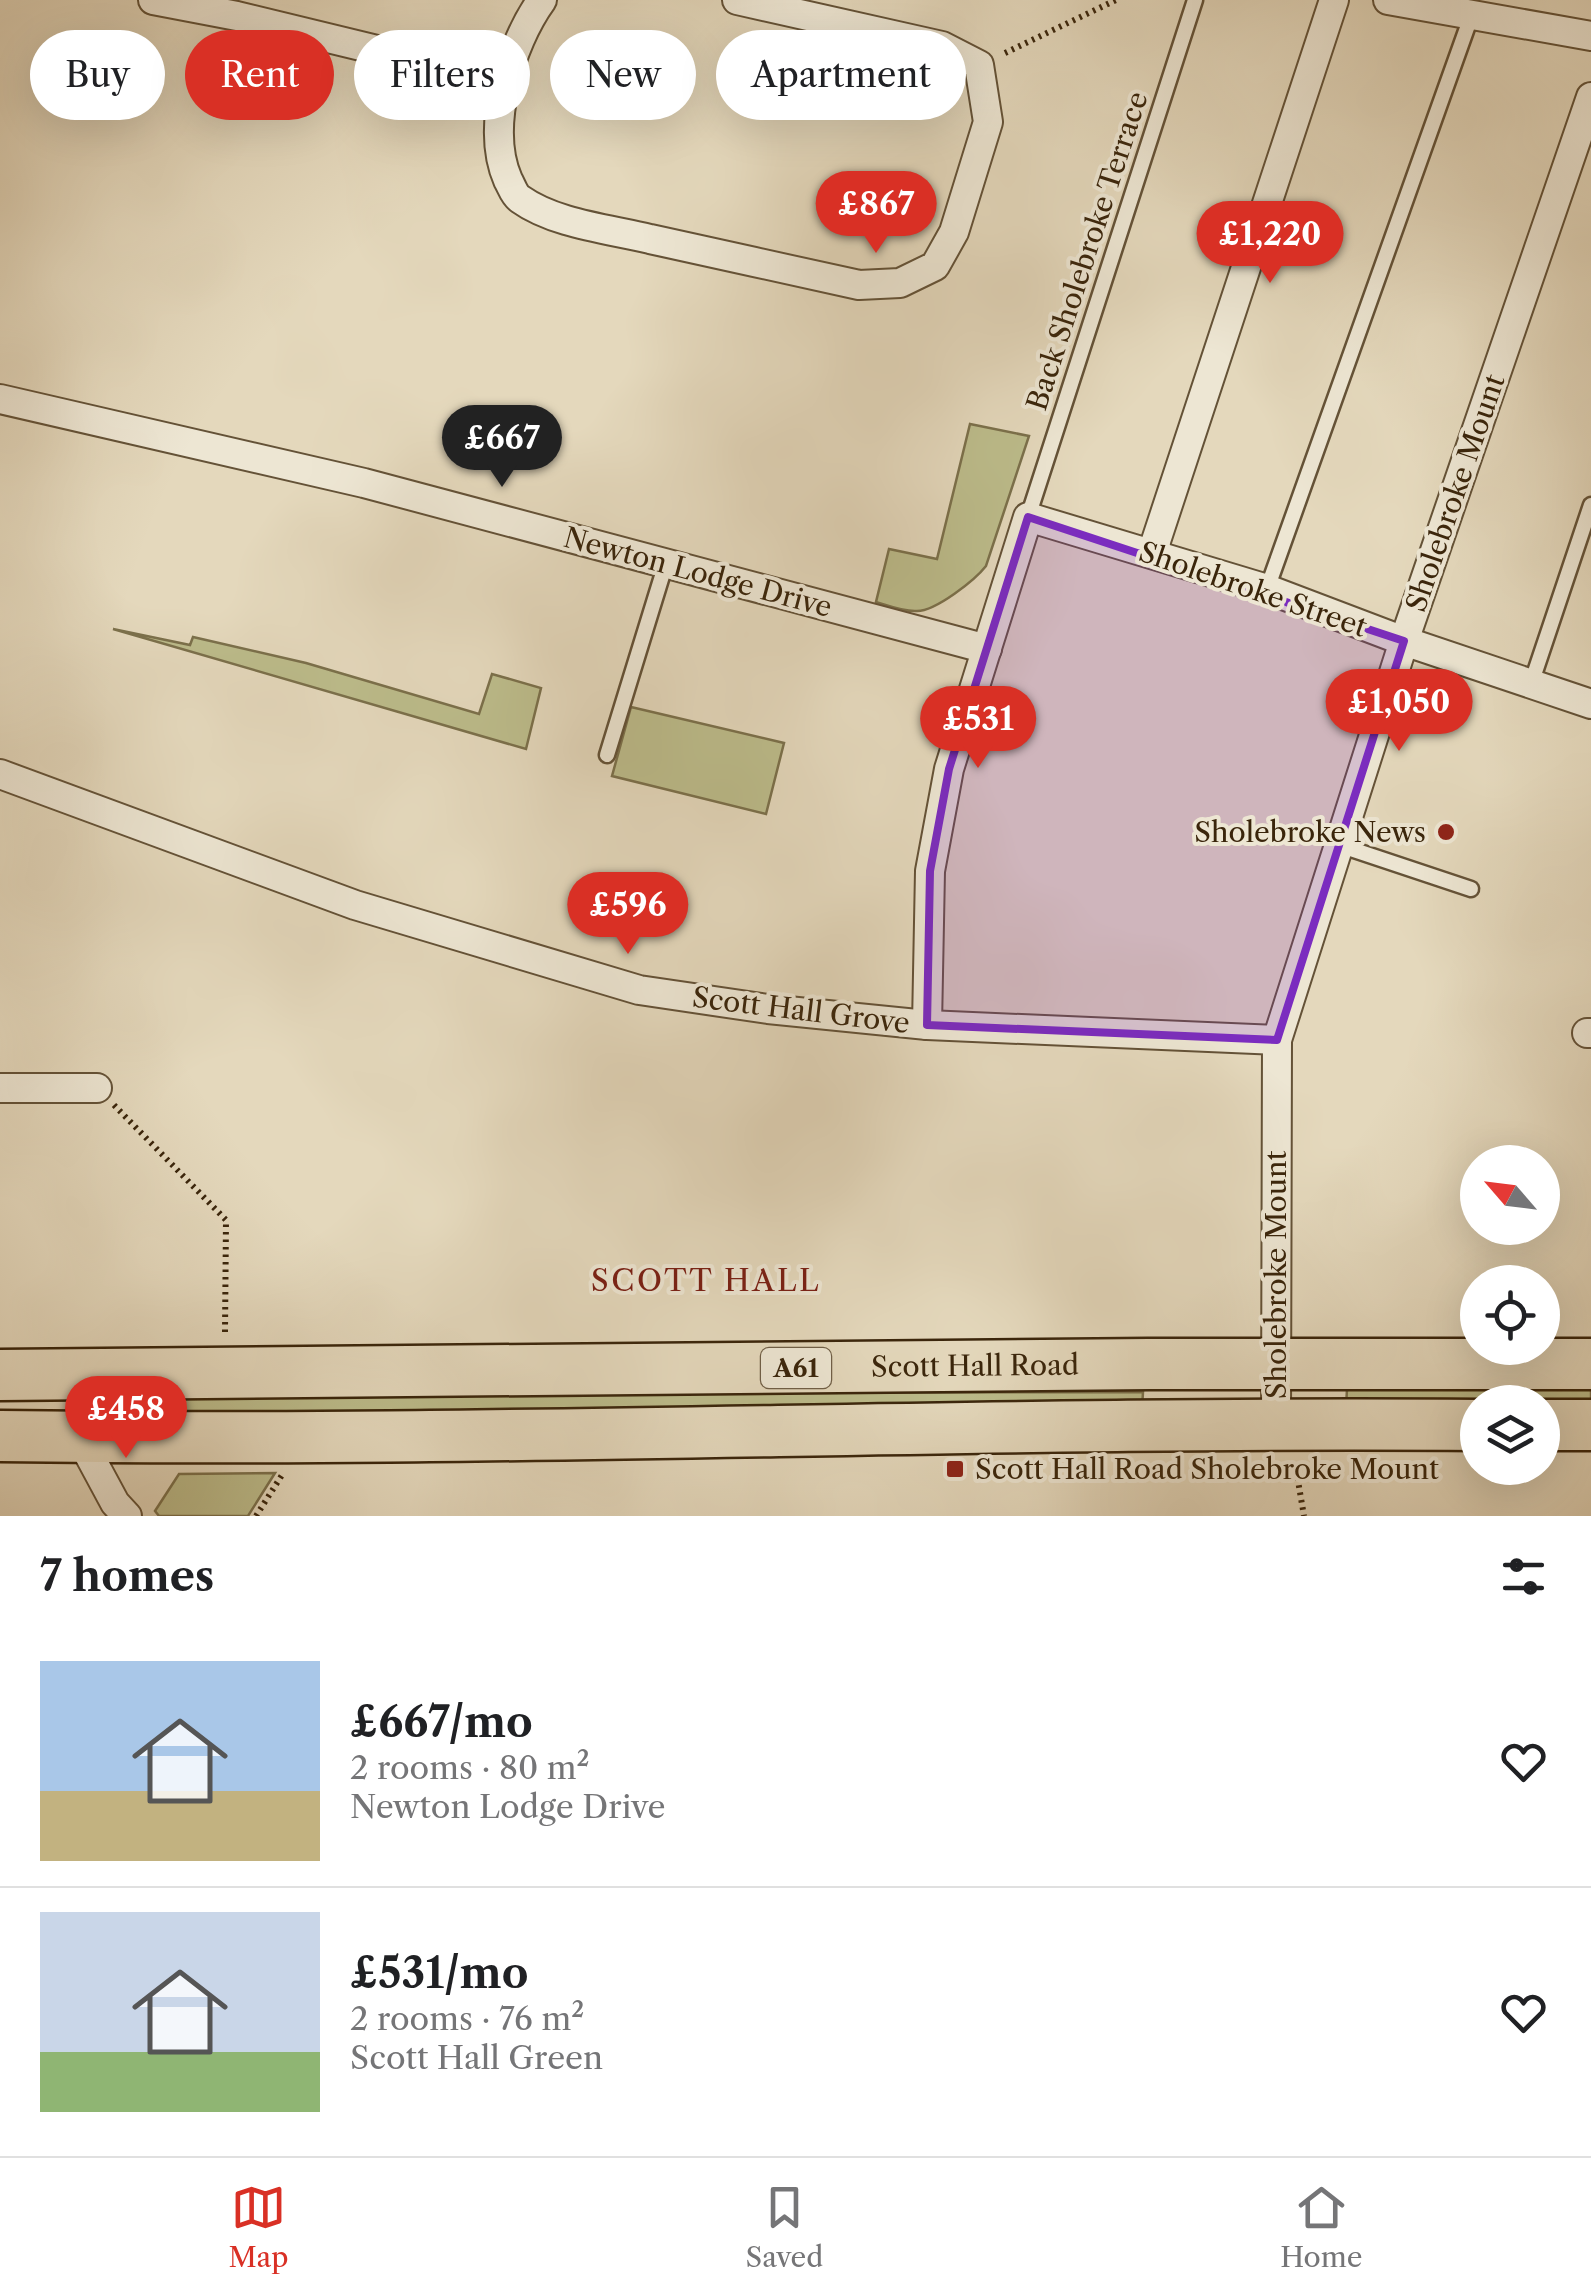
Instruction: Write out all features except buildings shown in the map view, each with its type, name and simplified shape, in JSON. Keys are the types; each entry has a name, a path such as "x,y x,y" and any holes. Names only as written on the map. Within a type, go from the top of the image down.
{"highway":[{"name":"Scott Hall Road","path":"0,1375 1149,1364 1591,1364"},
{"path":"77,1374 80,1438"},
{"path":"0,1436 1460,1424"},
{"path":"1560,1425 1591,1425"}],"street":[{"path":"153,0 239,8 354,40"},
{"path":"526,30 542,0"},
{"path":"499,120 503,167 516,197 549,213 858,285 900,283 935,266 954,232 988,122 979,65 942,46 737,0"},
{"path":"1152,553 1334,0"},
{"path":"1388,0 1591,36"},
{"name":"Sholebroke Mount","path":"1276,1423 1277,1040 1404,640 1591,97"},
{"name":"Newton Lodge Drive","path":"0,399 364,483 987,648"},
{"path":"927,1025 930,870 948,769 1028,517"},
{"name":"Sholebroke Street","path":"1028,517 1267,589 1591,704"},
{"name":"Scott Hall Grove","path":"0,774 355,906 640,990 768,1009 927,1025 1277,1040"},
{"path":"0,1088 97,1088"},
{"path":"80,1438 126,1516"}],"lane":[{"name":"Back Sholebroke Terrace","path":"1028,517 1194,0"},
{"path":"1267,589 1472,14"},
{"path":"1532,684 1591,505"},
{"path":"606,754 666,563"},
{"path":"1340,845 1471,889"}],"path":[{"path":"979,65 1116,0"},
{"path":"97,1088 226,1220 225,1373"}],"highlighted area":[{"path":"1028,517 1404,641 1277,1040 927,1025 930,871 949,769"}],"green space":[{"path":"970,424 1029,436 986,566 954,594 925,610 907,611 876,602 889,549 937,559"},
{"path":"113,629 190,645 193,637 306,663 479,714 492,674 541,688 526,749"},
{"path":"631,707 784,743 766,814 612,776"},
{"path":"1560,1388 1591,1388 1591,1407 1560,1405"},
{"path":"1347,1389 1460,1389 1460,1404 1346,1408"},
{"path":"1143,1392 1142,1409 109,1415 106,1409 110,1397 117,1395"},
{"path":"275,1473 248,1516 159,1516 155,1511 179,1474"}],"place":[{"name":"Sholebroke News","path":"1446,832"},
{"name":"Scott Hall Road Sholebroke Mount","path":"955,1469"}],"district":[{"name":"SCOTT HALL","path":"706,1280"}]}
